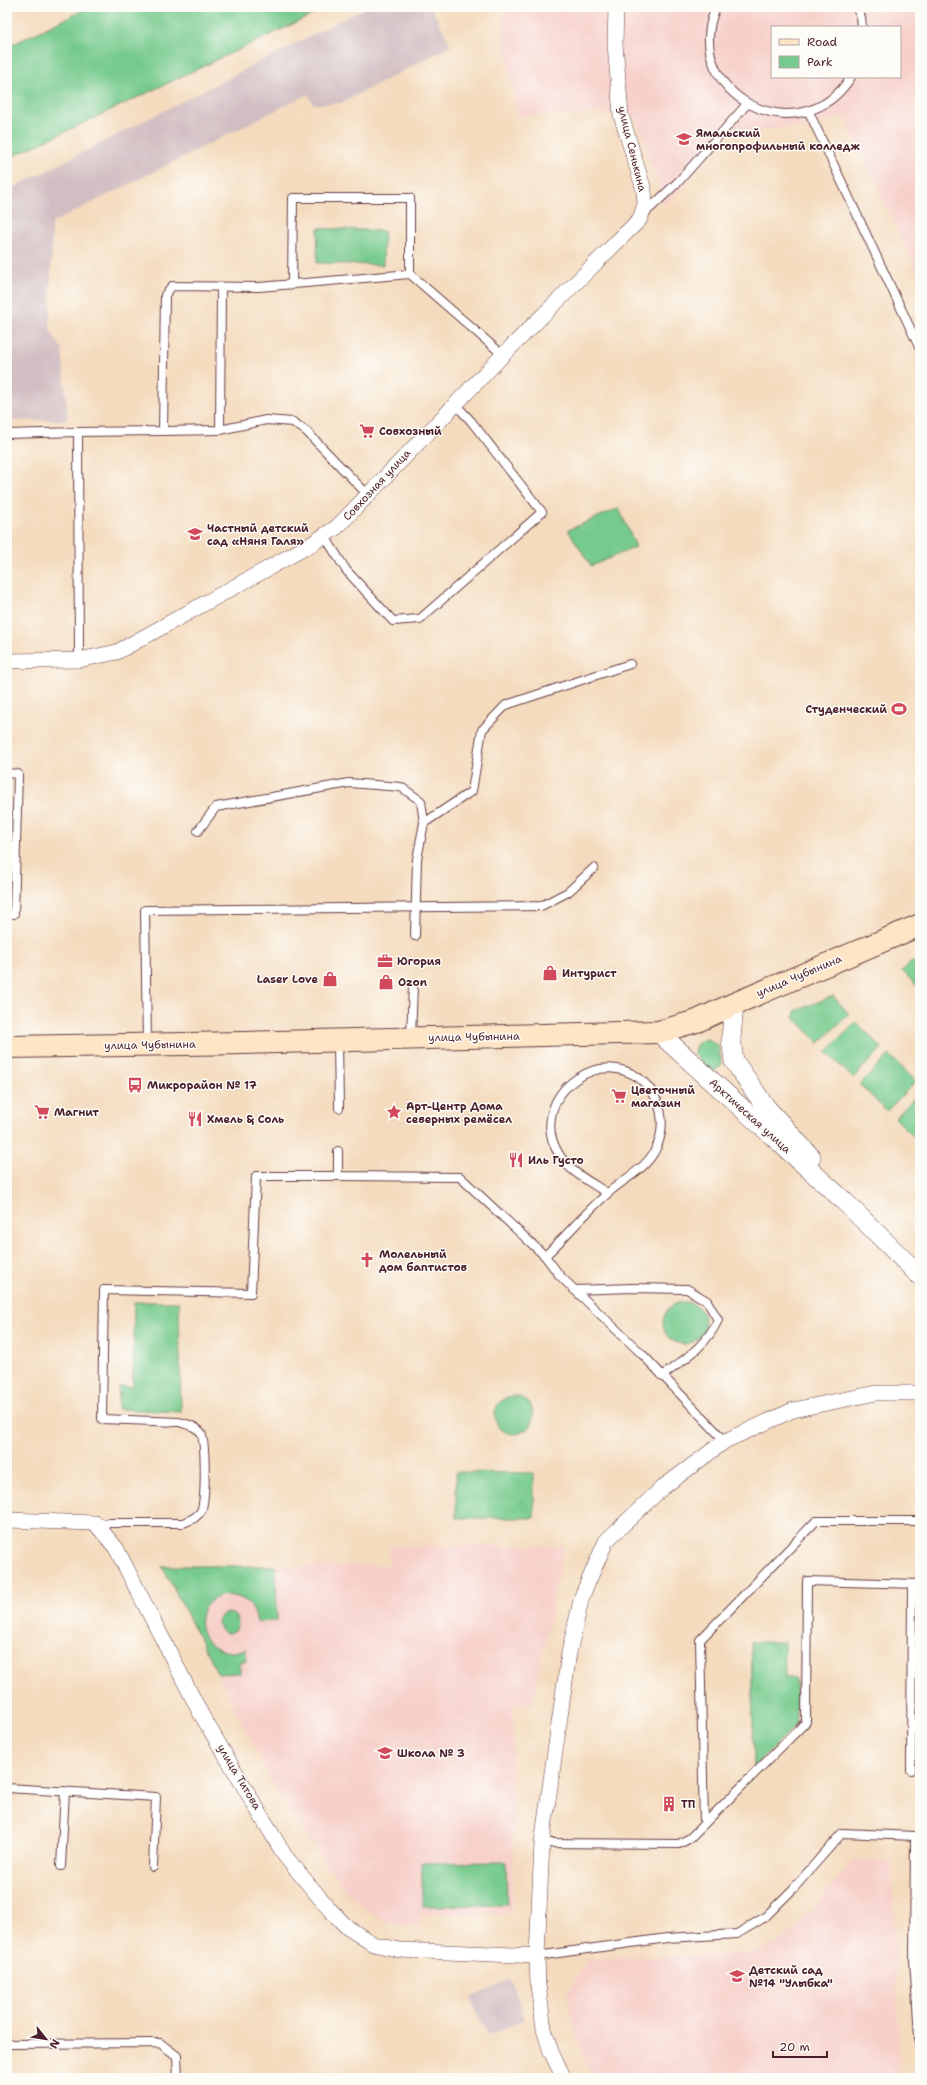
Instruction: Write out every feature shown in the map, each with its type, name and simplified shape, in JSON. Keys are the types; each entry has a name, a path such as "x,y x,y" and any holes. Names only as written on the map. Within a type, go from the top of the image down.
{"main road":[{"name":"улица Чубынина","path":"7,1047 658,1032 697,1021 920,925"}],"street":[{"name":"улица Сенькина","path":"616,7 615,44 621,115 644,190 645,204 640,219"},
{"name":"Совхозная улица","path":"7,661 79,660 118,652 337,527 503,355 640,219"},
{"name":"Арктическая улица","path":"734,1004 731,1039 734,1061 765,1106 813,1159 843,1200"},
{"name":"Арктическая улица","path":"658,1032 843,1200 920,1276"},
{"path":"564,2078 551,2052 544,2029 538,1985 536,1956 542,1843 557,1729 571,1646 582,1596 606,1542 662,1488 725,1441 793,1410 876,1393 920,1393"},
{"path":"7,1520 95,1523"},
{"name":"улица Титова","path":"95,1523 116,1548 201,1714 285,1856 330,1910 348,1928 373,1944 400,1950 536,1956"}],"lane":[{"path":"716,7 711,19 709,44 715,67 728,88 747,104 771,113 797,114 822,106 843,90 850,78"},
{"path":"856,7 861,17 862,26"},
{"path":"640,219 679,181 747,104"},
{"path":"808,110 920,349"},
{"path":"292,285 293,198 410,198 410,274"},
{"path":"163,432 165,295 172,286 222,288 292,285 410,274 503,355"},
{"path":"220,430 222,288"},
{"path":"324,535 346,570 393,622 420,619 542,512 456,405"},
{"path":"7,434 220,430 266,420 293,422 306,431 368,495"},
{"path":"78,432 79,660"},
{"path":"424,823 472,791 482,730 506,705 630,664"},
{"path":"7,773 18,774 14,914 7,914"},
{"path":"198,831 216,807 349,783 401,787 421,801 424,823 417,859 417,907 415,936"},
{"path":"147,1044 144,910 541,906 568,892 594,868"},
{"path":"411,1038 413,986"},
{"path":"338,1040 339,1108"},
{"path":"545,1256 607,1193 639,1172 651,1157 659,1141 662,1121 660,1104 648,1086 636,1076 619,1069 601,1068 579,1075 558,1096 551,1116 550,1131 560,1157 582,1177 607,1193"},
{"path":"338,1151 338,1176"},
{"path":"95,1523 183,1523 193,1519 201,1512 203,1498 204,1445 200,1432 191,1425 179,1422 102,1419 104,1290 251,1293 256,1176 460,1177 545,1256 560,1276 642,1354 725,1441"},
{"path":"575,1290 632,1288 687,1289 707,1301 718,1320 713,1332 700,1348 662,1376"},
{"path":"704,1824 700,1640 816,1522 920,1521"},
{"path":"542,1843 679,1844 690,1838 806,1722 807,1581 916,1585 910,1770"},
{"path":"7,1788 156,1797 153,1867"},
{"path":"62,1866 65,1791"},
{"path":"536,1956 667,1938 737,1934 765,1917 794,1889 842,1833 918,1836 914,1960 920,2050"},
{"path":"7,2044 160,2043 177,2056 178,2078"}],"shaded area":[{"path":"367,7 431,7 451,46 341,103 313,104 308,94 52,223 50,330 62,349 68,420 7,421 7,191"},
{"name":"Ямальский многопрофильный колледж","path":"503,7 920,7 920,278 844,116 804,127 731,132 664,207 646,145 633,113 518,116 505,46"},
{"name":"Школа № 3","path":"389,1546 564,1546 533,1703 513,1703 512,1914 420,1914 420,1927 402,1926 387,1922 366,1909 346,1892 283,1803 162,1567 388,1565"},
{"name":"Детский сад №14 \"Улыбка\"","path":"854,1860 892,1862 900,2078 596,2078 587,2065 577,2040 567,1993 588,1959 749,1954 776,1943 794,1930"},
{"path":"511,1979 525,2019 488,2035 470,1997"}],"green space":[{"path":"90,7 231,7 237,9 259,7 329,7 7,159 7,47"},
{"path":"318,228 384,231 383,265 317,263"},
{"path":"619,508 636,547 591,566 568,530"},
{"path":"920,960 920,989 902,971 910,963"},
{"path":"833,996 849,1014 819,1043 794,1018 795,1011"},
{"path":"856,1022 882,1048 853,1078 826,1052"},
{"path":"708,1039 718,1046 722,1065 712,1073 694,1054 697,1044 702,1040"},
{"path":"889,1055 916,1081 887,1111 860,1085"},
{"path":"920,1092 920,1143 895,1118"},
{"path":"134,1302 179,1302 181,1412 118,1409 119,1387 133,1386"},
{"path":"680,1302 688,1302 696,1305 702,1311 705,1323 702,1335 696,1341 688,1344 680,1344 672,1341 666,1335 663,1327 663,1319 666,1311 672,1305"},
{"path":"510,1396 518,1396 525,1399 530,1404 533,1415 530,1426 525,1431 518,1434 510,1434 503,1431 498,1426 495,1419 495,1411 498,1404 503,1399"},
{"path":"456,1472 534,1473 534,1518 456,1518"},
{"path":"162,1566 276,1566 277,1621 257,1622 250,1605 243,1599 234,1596 222,1596 212,1600 205,1607 201,1616 201,1626 204,1636 211,1644 229,1652 246,1649 246,1661 240,1661 240,1673 218,1674"},
{"path":"228,1613 235,1616 238,1623 235,1630 228,1633 221,1630 218,1623 221,1616"},
{"path":"751,1642 784,1642 785,1677 796,1679 797,1724 754,1767"},
{"path":"506,1862 507,1905 422,1906 422,1863"}],"place":[{"name":"Ямальский многопрофильный колледж","path":"684,139"},
{"name":"Совхозный","path":"367,431"},
{"name":"Частный детский сад «Няня Галя»","path":"195,534"},
{"name":"Студенческий","path":"899,709"},
{"name":"Югория","path":"385,961"},
{"name":"Интурист","path":"550,973"},
{"name":"Laser Love","path":"330,979"},
{"name":"Ozon","path":"386,982"},
{"name":"Микрорайон № 17","path":"135,1085"},
{"name":"Цветочный магазин","path":"619,1096"},
{"name":"Магнит","path":"42,1112"},
{"name":"Арт-Центр Дома северных ремёсел","path":"394,1112"},
{"name":"Хмель & Соль","path":"195,1119"},
{"name":"Иль Густо","path":"516,1160"},
{"name":"Молельный дом баптистов","path":"367,1260"},
{"name":"Школа № 3","path":"385,1753"},
{"name":"ТП","path":"669,1804"},
{"name":"Детский сад №14 \"Улыбка\"","path":"737,1976"}]}
